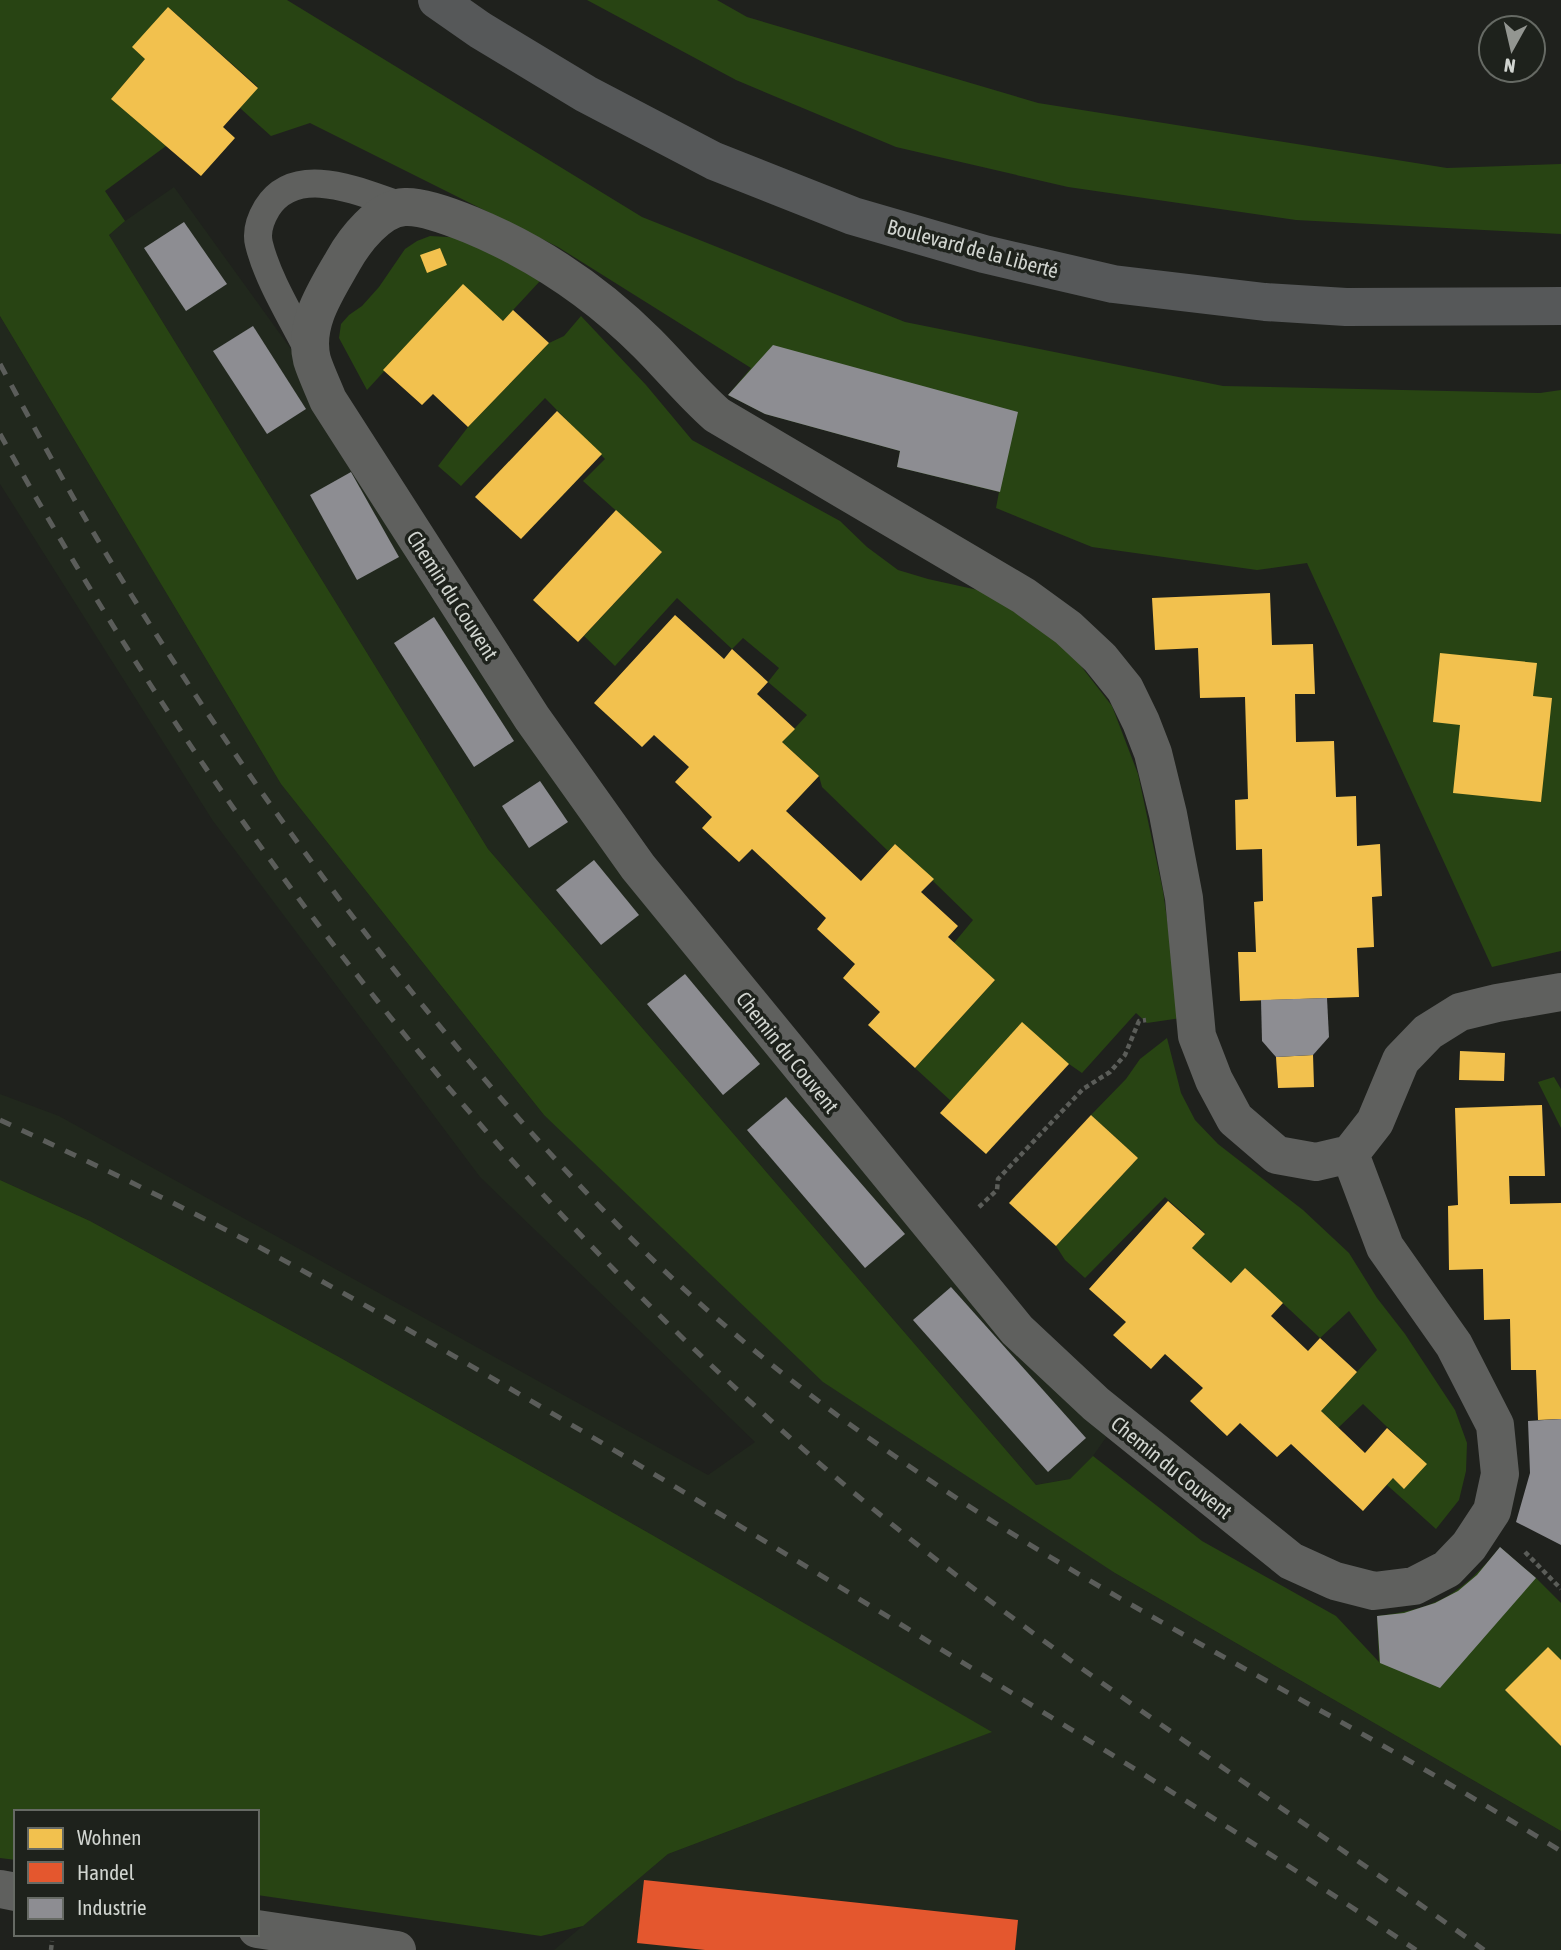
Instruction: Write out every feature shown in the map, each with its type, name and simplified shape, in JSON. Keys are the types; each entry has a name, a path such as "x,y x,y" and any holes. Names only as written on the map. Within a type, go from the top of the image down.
{"main road":[{"name":"Boulevard de la Liberté","path":"437,0 480,30 586,94 714,161 853,216 985,254 1113,284 1265,302 1346,307 1561,306"}],"street":[{"name":"Chemin du Couvent","path":"405,206 387,212 351,247 311,324 312,358 328,400 539,729 638,867 1017,1330 1096,1404 1291,1562 1335,1581 1374,1591 1414,1586 1447,1569 1468,1546 1492,1511 1500,1474 1495,1425 1454,1345 1385,1247 1350,1154"},
{"path":"405,206 455,218 503,238 537,258 592,295 647,343 692,393 718,415 1024,596 1068,628 1100,658 1125,689 1153,753 1184,898 1197,1036 1214,1080 1235,1119 1277,1155 1316,1163 1350,1154 1375,1122 1401,1060 1428,1032 1460,1012 1561,992"},
{"path":"259,1929 397,1950"}],"lane":[{"path":"312,358 264,260 258,240 261,219 274,198 290,187 309,183 338,186 405,206"}],"path":[{"path":"943,1241 997,1190 998,1179 1083,1089 1110,1072 1125,1055 1139,1021 1195,1014"},
{"path":"1518,1545 1561,1589"},
{"path":"51,1950 52,1941"}],"shaded area":[{"path":"174,187 296,356 540,756 1112,1429 1093,1456 1070,1479 1036,1485 488,849 109,235"},
{"path":"0,316 281,784 544,1115 1115,1573 1561,1831 1561,1950 554,1950 668,1854 991,1732 339,1357 90,1221 0,1180 0,1094 59,1116 708,1475 755,1442 480,1177 213,821 0,484"}],"green space":[{"path":"0,0 287,0 642,217 905,322 1223,386 1540,393 1561,390 1561,951 1492,967 1307,563 1257,570 1092,547 996,508 999,492 897,467 900,451 765,414 728,395 751,368 558,247 310,123 271,136 240,108 258,87 168,7 145,59 112,98 166,146 105,191 125,221 109,235 488,849 1036,1485 1070,1479 1093,1456 1202,1541 1336,1616 1379,1662 1377,1616 1416,1609 1447,1596 1474,1576 1500,1547 1536,1578 1561,1603 1561,1660 1505,1690 1561,1746 1561,1831 1115,1573 823,1382 544,1115 281,784 0,316"},
{"path":"587,0 717,0 747,17 1038,103 1447,168 1561,164 1561,234 1296,220 1068,187 896,147 736,80"},
{"path":"430,236 465,238 540,281 503,321 463,285 367,390 339,338 341,324 379,287 405,249"},
{"path":"581,316 646,385 692,440 840,521 867,547 898,570 996,594 1067,648 1112,706 1138,774 1163,891 1181,1018 1147,1023 1136,1013 1082,1073 1069,1064 951,1101 915,1068 995,980 954,943 973,920 895,844 888,851 822,787 819,776 782,742 807,715 768,682 779,668 743,638 732,649 677,598 615,666 584,636 662,552 583,481 605,459 545,398 461,486 438,466 468,427 549,343 564,336"},
{"path":"1167,1038 1181,1093 1195,1120 1218,1144 1303,1210 1349,1253 1455,1410 1467,1443 1466,1471 1459,1500 1436,1529 1387,1485 1393,1478 1403,1488 1426,1464 1363,1404 1338,1428 1321,1411 1377,1350 1349,1311 1320,1338 1245,1268 1231,1283 1192,1248 1205,1233 1165,1197 1085,1278 1065,1260 1056,1246 1138,1158 1091,1115 1126,1079 1140,1059"},
{"path":"1554,1077 1561,1089 1561,1128 1538,1082"},
{"path":"0,1180 90,1221 339,1357 992,1732 668,1854 583,1926 541,1936 259,1895 259,1810 14,1810 14,1860 0,1858"}],"building: Wohnen":[{"path":"168,7 258,88 223,127 235,138 201,176 111,99 145,59 132,47"},
{"path":"440,248 447,265 427,273 420,255"},
{"path":"463,284 503,321 513,310 549,343 468,427 433,394 422,405 383,370"},
{"path":"557,411 602,454 521,539 475,497"},
{"path":"616,510 662,552 578,642 533,600"},
{"path":"1270,593 1272,645 1313,644 1315,694 1295,694 1296,742 1334,741 1336,797 1356,796 1357,846 1380,844 1382,896 1372,897 1374,947 1357,948 1359,997 1240,1001 1238,952 1256,952 1254,902 1263,901 1262,849 1236,850 1235,800 1248,799 1245,697 1200,698 1198,648 1155,650 1152,598"},
{"path":"675,615 724,659 732,649 768,682 757,694 795,729 782,742 819,776 786,811 861,881 895,844 934,879 921,892 958,926 948,937 995,980 915,1068 868,1025 880,1012 843,978 855,964 817,929 826,918 752,849 739,862 702,828 712,817 675,782 689,767 654,735 642,747 594,703"},
{"path":"1440,653 1537,663 1533,696 1552,698 1541,802 1453,793 1460,725 1433,722"},
{"path":"1022,1022 1069,1064 986,1154 940,1113"},
{"path":"1460,1051 1505,1053 1504,1081 1459,1080"},
{"path":"1313,1055 1314,1087 1278,1088 1276,1057"},
{"path":"1542,1105 1545,1176 1509,1176 1510,1204 1561,1203 1561,1419 1538,1420 1536,1370 1511,1370 1510,1319 1484,1320 1483,1269 1449,1270 1448,1206 1458,1205 1455,1108"},
{"path":"1091,1115 1138,1158 1056,1246 1009,1203"},
{"path":"1168,1201 1205,1234 1192,1248 1231,1283 1245,1268 1283,1303 1271,1316 1308,1351 1320,1338 1357,1372 1321,1411 1365,1453 1387,1428 1427,1464 1404,1489 1393,1478 1363,1511 1291,1444 1277,1457 1240,1423 1227,1436 1190,1401 1203,1388 1165,1354 1151,1369 1113,1335 1126,1322 1089,1289"},
{"path":"1548,1647 1561,1660 1561,1746 1505,1690"}],"building: Handel":[{"path":"644,1880 1018,1920 1015,1950 705,1950 637,1943"}],"building: Industrie":[{"path":"184,222 227,284 186,311 144,248"},
{"path":"253,326 306,409 267,434 213,351"},
{"path":"773,345 1018,412 1000,492 897,467 900,451 765,414 728,395"},
{"path":"351,472 399,557 357,580 310,495"},
{"path":"434,617 514,741 474,767 394,643"},
{"path":"540,781 568,822 529,848 502,806"},
{"path":"594,860 639,915 601,945 556,890"},
{"path":"685,974 760,1064 723,1095 647,1004"},
{"path":"1327,998 1329,1037 1313,1055 1276,1057 1262,1041 1261,1000"},
{"path":"786,1097 905,1234 865,1268 747,1130"},
{"path":"951,1287 1086,1438 1048,1472 913,1320"},
{"path":"1561,1419 1561,1545 1516,1522 1530,1473 1528,1421"},
{"path":"1500,1547 1536,1578 1440,1688 1380,1663 1377,1616 1404,1613 1435,1603 1458,1591 1477,1575"}],"railway":[{"path":"0,364 108,557 191,688 278,816 371,940 468,1060 561,1166 660,1266 729,1329 790,1379 948,1493 1110,1593 1390,1750 1561,1851"},
{"path":"0,434 88,585 181,732 281,874 386,1012 498,1144 616,1271 740,1393 872,1508 946,1567 1174,1734 1484,1950"},
{"path":"0,1120 274,1255 511,1389 1095,1744 1416,1950"}]}
